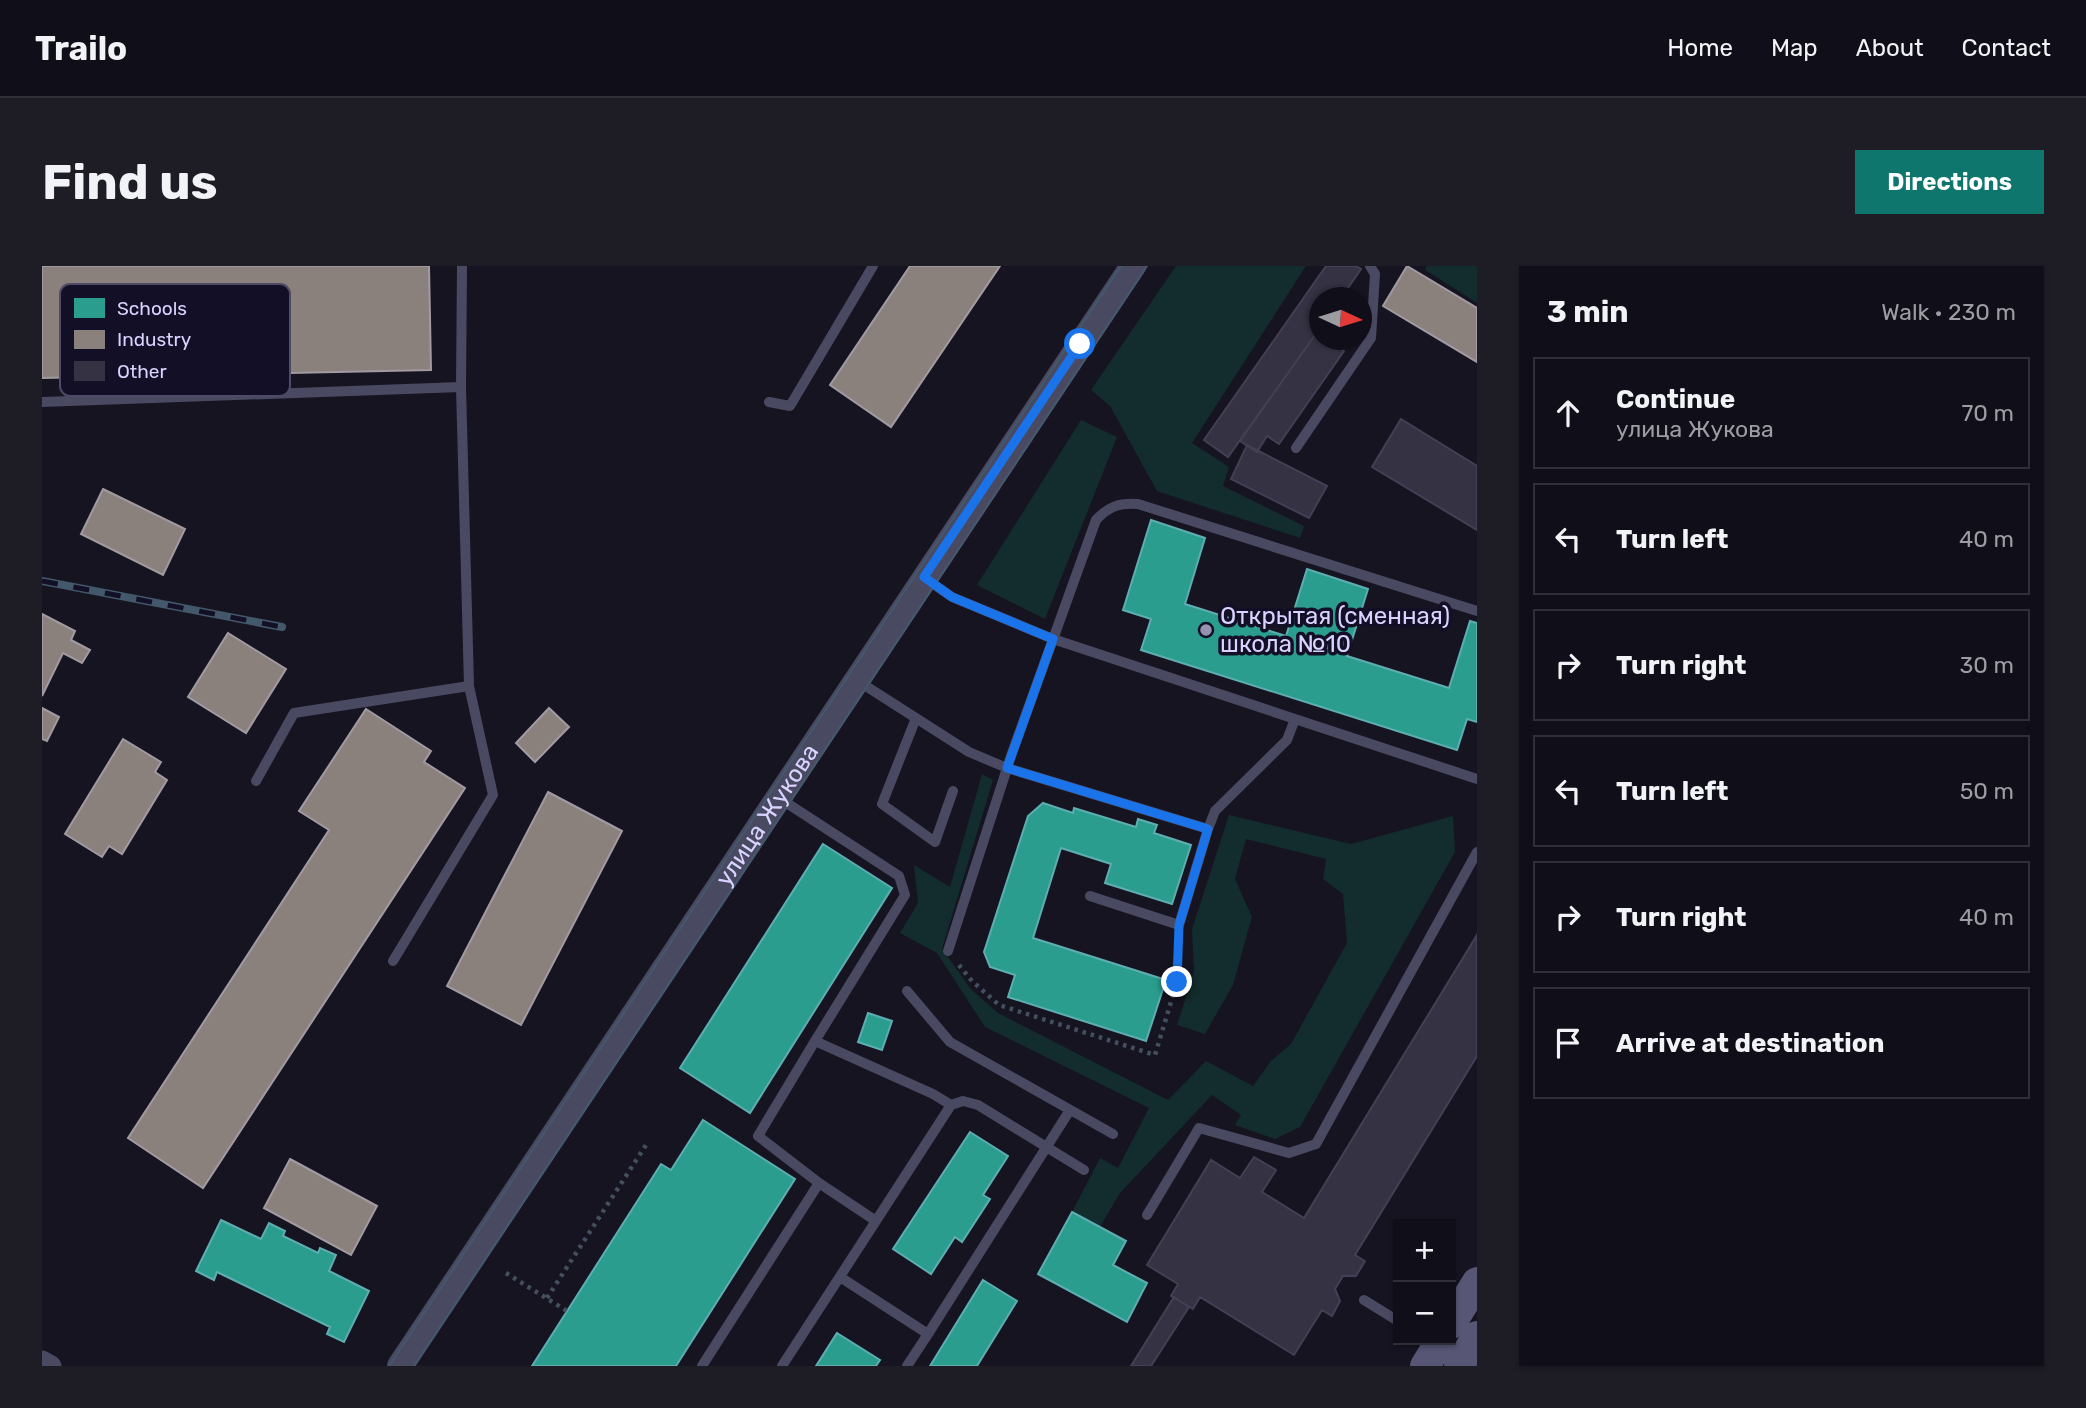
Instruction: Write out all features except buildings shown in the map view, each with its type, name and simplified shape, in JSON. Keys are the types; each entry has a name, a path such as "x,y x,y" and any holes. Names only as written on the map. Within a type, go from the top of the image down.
{"main road":[{"path":"1448,1348 1477,1282"}],"street":[{"name":"улица Жукова","path":"400,1366 1133,266"},
{"path":"42,1361 51,1366"}],"lane":[{"path":"393,961 493,795 468,686 461,387 462,266"},
{"path":"769,402 790,405 873,266"},
{"path":"1296,448 1371,338 1375,274 1370,266"},
{"path":"290,393 461,387"},
{"path":"42,402 210,396"},
{"path":"948,951 1007,768 1053,639 1096,520 1107,508 1122,503 1138,504 1477,611"},
{"path":"924,577 952,597 1053,639 1477,779"},
{"path":"856,679 969,752 1007,768 1208,829"},
{"path":"256,781 294,713 468,686"},
{"path":"916,718 881,804 934,842 953,791"},
{"path":"1090,896 1179,925 1215,811 1287,740 1295,719"},
{"path":"779,798 899,876 905,895 758,1136 819,1183 876,1220"},
{"path":"1147,1215 1199,1128 1289,1153 1315,1144 1477,852"},
{"path":"907,991 950,1042 1113,1134"},
{"path":"815,1041 933,1094 951,1105"},
{"path":"782,1366 951,1105 963,1101 978,1105 1084,1170"},
{"path":"908,1366 1070,1110"},
{"path":"702,1366 819,1183"},
{"path":"839,1277 928,1334"},
{"path":"1364,1300 1393,1318"}],"path":[{"path":"948,951 972,981 999,1005 1155,1055 1177,982 1179,925"},
{"path":"547,1298 646,1145"},
{"path":"506,1273 566,1311"}],"green space":[{"path":"1176,266 1306,266 1192,443 1229,467 1223,486 1304,526 1300,538 1157,491 1110,406 1091,390"},
{"path":"1427,266 1477,266 1477,303 1425,270"},
{"path":"1081,420 1117,437 1045,619 977,585"},
{"path":"982,774 993,780 942,949 971,989 998,1013 1168,1100 1206,1061 1253,1086 1271,1061 1291,1044 1347,943 1343,894 1323,879 1326,859 1246,839 1235,879 1252,917 1233,985 1205,1034 1177,1025 1194,972 1192,929 1229,815 1351,844 1453,816 1455,852 1300,1127 1275,1139 1235,1125 1241,1115 1212,1095 1120,1193 1100,1227 1072,1212 1100,1158 1118,1168 1149,1108 985,1027 937,953 900,933 918,903 914,865 950,887"}],"tram line":[{"path":"389,1366 1121,266"},
{"path":"414,1366 1147,266"}],"railway":[{"path":"42,581 282,627"}],"place":[{"name":"Открытая (сменная) школа №10","path":"1206,630"}],"route":[{"path":"1080,344 924,577 952,597 1053,639 1007,768 1208,829 1179,925 1177,982"}]}
